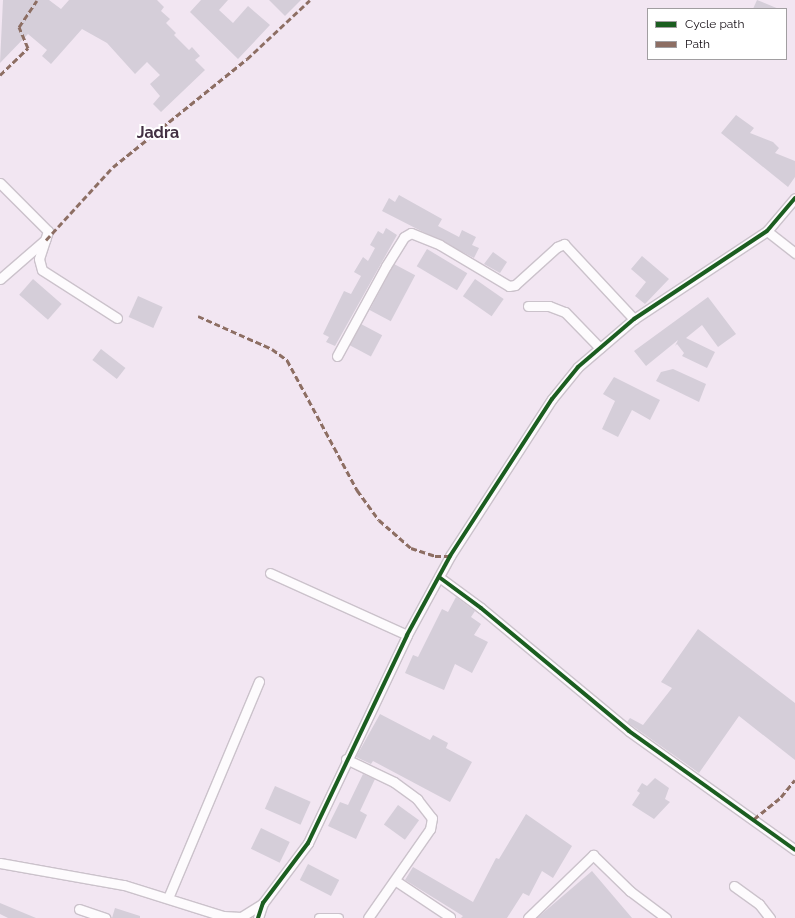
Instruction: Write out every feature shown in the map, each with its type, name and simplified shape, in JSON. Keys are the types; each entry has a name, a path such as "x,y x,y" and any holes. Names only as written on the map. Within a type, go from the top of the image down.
{"street":[{"path":"0,183 48,231 39,259 42,270 117,318"},
{"path":"0,863 97,880 168,898 208,914 232,917 245,916 263,903 308,842 346,759 407,635 438,577 467,528 552,399 578,367 634,319 767,231 795,198"},
{"path":"767,231 795,253"},
{"path":"336,356 386,266 404,237 411,233 440,245 509,286 515,285 557,247 564,244 634,319"},
{"path":"0,279 46,240"},
{"path":"528,306 549,306 565,312 600,348"},
{"path":"270,573 407,635"},
{"path":"438,577 481,608 629,731 795,850"},
{"path":"168,898 258,681"},
{"path":"346,759 394,782 417,799 432,818 430,829 396,881 368,918"},
{"path":"528,918 593,855 630,891 666,918"},
{"path":"396,881 450,917"},
{"path":"734,886 759,904 770,918"},
{"path":"258,918 263,903"},
{"path":"79,909 105,918"},
{"path":"319,918 338,918"}],"building":[{"path":"3,0 49,0 61,9 69,0 157,0 164,7 161,11 170,19 166,23 176,33 174,35 189,50 192,47 200,56 195,60 205,70 161,112 153,104 160,96 150,84 160,75 147,62 135,74 107,43 82,29 51,64 42,56 47,50 28,34 0,63"},
{"path":"201,0 228,0 219,10 233,23 248,6 270,25 238,59 190,12"},
{"path":"269,0 301,0 285,16"},
{"path":"757,0 777,8 753,8"},
{"path":"736,115 754,128 750,133 773,142 779,148 775,153 795,161 795,177 788,187 721,133"},
{"path":"399,195 442,219 438,226 459,237 462,230 476,237 472,245 479,248 474,258 382,211 389,198 395,202"},
{"path":"386,228 397,235 335,346 326,342 329,337 323,334 344,291 351,294 361,276 354,272 363,257 368,261 375,248 370,245 378,231 383,234"},
{"path":"427,249 467,273 457,290 417,266"},
{"path":"493,252 507,262 500,273 484,264"},
{"path":"642,256 669,279 645,304 635,296 646,282 631,269"},
{"path":"394,264 415,275 391,321 370,310"},
{"path":"33,279 62,304 48,320 19,295"},
{"path":"475,279 504,299 492,316 463,296"},
{"path":"138,296 163,307 153,328 129,317"},
{"path":"708,297 736,334 718,347 702,325 686,338 715,352 707,368 682,356 684,353 677,344 675,346 678,340 646,366 634,351"},
{"path":"361,324 382,335 371,356 350,345"},
{"path":"101,349 125,368 117,379 92,360"},
{"path":"673,369 706,384 699,402 656,381 661,372"},
{"path":"614,377 660,400 650,420 632,410 618,437 602,429 615,401 603,394"},
{"path":"456,597 475,611 471,617 481,624 474,635 488,642 472,673 455,664 444,690 405,673 413,655 418,657 442,609 448,612"},
{"path":"698,629 795,703 795,760 739,716 699,773 627,722 630,718 643,725 672,688 661,682"},
{"path":"380,714 430,740 433,735 448,743 446,748 472,762 450,802 373,761 371,764 356,757"},
{"path":"363,774 375,779 360,811 367,815 356,839 328,826 340,802 348,805"},
{"path":"655,778 669,788 665,799 670,802 654,819 632,805 640,793 637,791 642,783 647,786"},
{"path":"275,786 311,802 300,825 265,809"},
{"path":"398,805 419,820 405,840 384,824"},
{"path":"526,814 572,846 553,878 542,871 529,896 523,893 507,918 461,918 463,916 405,880 413,867 473,902 496,858 499,859"},
{"path":"261,828 290,842 280,863 251,849"},
{"path":"308,864 339,880 331,896 300,880"},
{"path":"592,871 632,918 537,918"},
{"path":"0,903 36,918 8,918 0,914"},
{"path":"115,908 140,916 140,918 112,918"}],"marked path":[{"path":"0,75 28,48 19,27 37,0"},
{"path":"46,240 113,167 247,59 310,0"},
{"path":"198,316 272,349 287,360 357,490 379,520 411,548 435,556 450,556"},
{"path":"754,819 781,797 795,780"}],"cycle path":[{"path":"258,918 263,903 308,843 407,635 450,556 552,399 578,367 634,319 767,231 795,198"},
{"path":"439,577 481,608 629,731 795,850"}],"district":[{"name":"Jadra","path":"158,133"}]}
